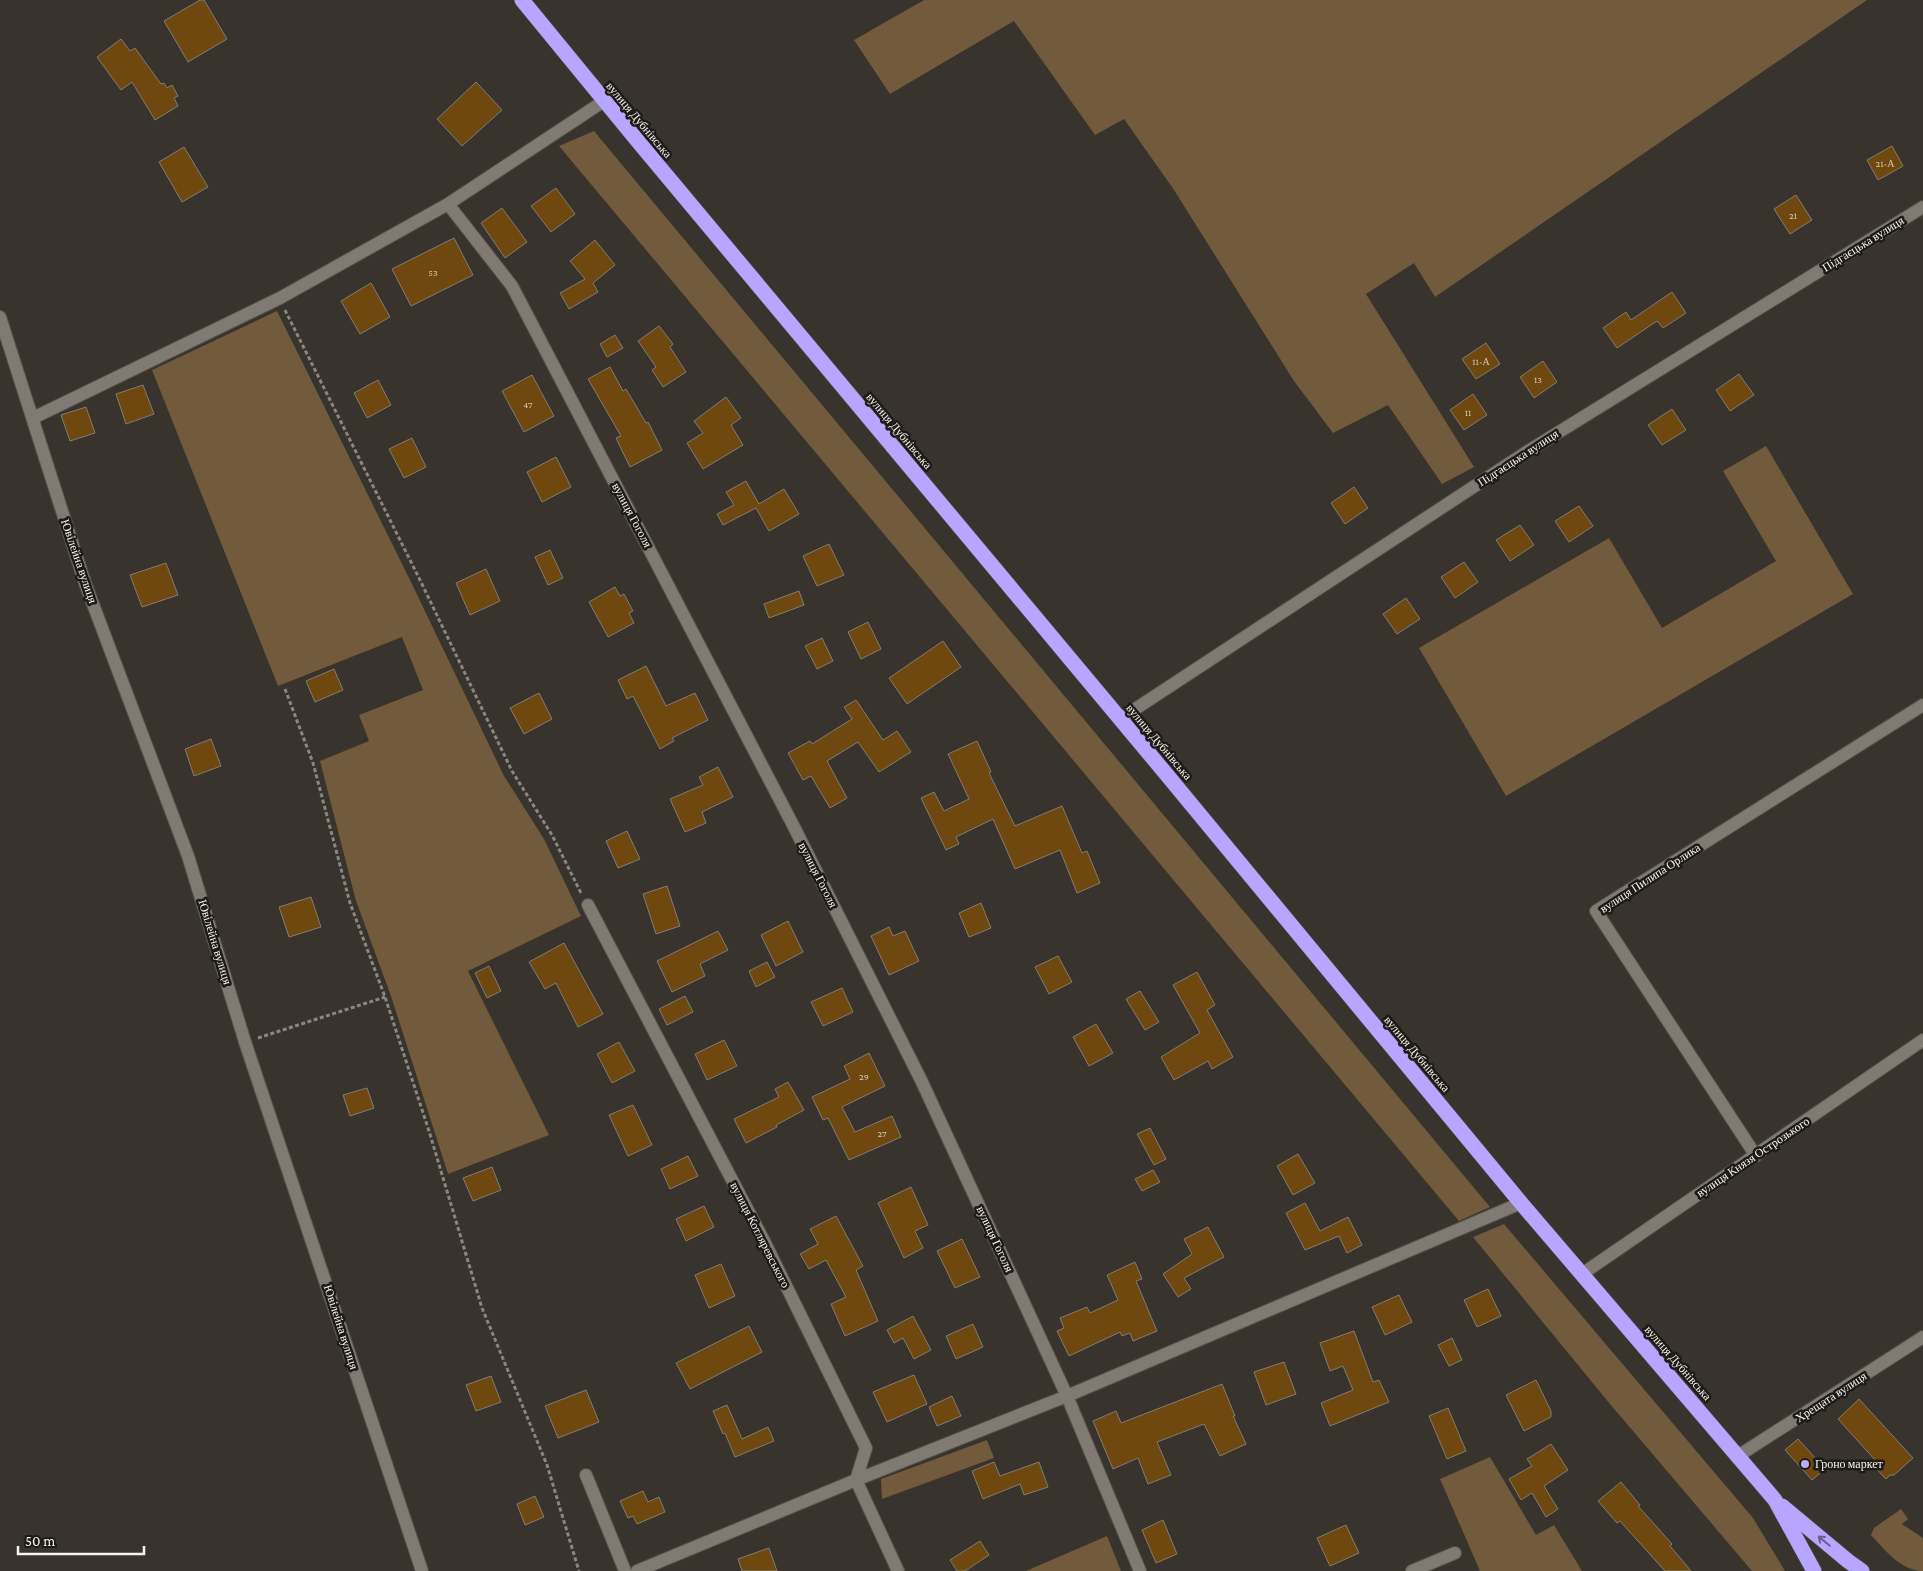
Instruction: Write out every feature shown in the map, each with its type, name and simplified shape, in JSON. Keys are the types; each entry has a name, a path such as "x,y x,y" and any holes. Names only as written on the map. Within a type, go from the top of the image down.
{"highway":[{"name":"вулиця Дубнівська","path":"522,0 1521,1203 1775,1500"},
{"path":"1775,1500 1814,1571"},
{"path":"1775,1500 1862,1571"}],"street":[{"path":"32,418 280,298 448,204 604,101"},
{"name":"вулиця Гоголя","path":"448,204 512,286 790,818 922,1082 1067,1396 1140,1571"},
{"name":"Підгаєцька вулиця","path":"1120,719 1525,453 1923,207"},
{"name":"Ювілейна вулиця","path":"0,316 86,583 188,856 246,1042 422,1571"},
{"name":"вулиця Пилипа Орлика","path":"1756,1156 1596,911 1923,705"},
{"name":"вулиця Котляревського","path":"588,905 764,1241 866,1448 856,1480"},
{"name":"вулиця Князя Острозького","path":"1582,1274 1923,1040"},
{"path":"637,1571 856,1480 1067,1396 1521,1203"},
{"name":"Хрещата вулиця","path":"1738,1456 1923,1337"},
{"path":"586,1475 625,1571"},
{"path":"856,1480 898,1571"},
{"path":"1412,1571 1455,1553"}],"path":[{"path":"280,298 420,580 512,771 552,835 588,905"},
{"path":"285,689 313,763 350,903 385,997 429,1131 482,1308 547,1465 579,1571"},
{"path":"246,1042 385,997"}],"shaded area":[{"path":"924,0 1867,0 1435,297 1414,263 1366,294 1474,467 1442,484 1388,405 1333,433 1294,381 1174,190 1124,119 1095,135 1014,21 890,94 854,40"},
{"path":"594,131 1490,1207 1459,1221 559,146"},
{"path":"277,311 412,584 504,776 544,839 581,916 468,971 549,1135 448,1174 391,996 356,901 320,761 369,741 359,715 423,690 402,637 278,686 152,370"},
{"path":"1766,446 1853,594 1506,796 1419,648 1609,538 1662,628 1776,561 1723,471"},
{"path":"1504,1224 1753,1518 1785,1571 1752,1571 1610,1404 1473,1237"},
{"path":"987,1440 994,1458 882,1499 881,1479"},
{"path":"1490,1457 1536,1535 1554,1525 1582,1571 1480,1571 1440,1479"},
{"path":"1901,1509 1908,1519 1902,1524 1923,1538 1923,1571 1901,1564 1871,1535 1874,1528"},
{"path":"1107,1536 1121,1571 1026,1571"}],"building":[{"path":"200,0 204,0 227,39 188,62 164,21"},
{"path":"121,39 130,51 135,48 161,84 164,83 167,88 172,85 178,96 174,98 178,106 155,120 132,82 121,90 97,57"},
{"path":"476,82 502,110 462,146 437,119"},
{"path":"1892,146 1903,166 1878,180 1867,160"},
{"path":"184,147 208,187 182,202 159,162"},
{"path":"556,188 575,214 551,232 531,206"},
{"path":"1796,195 1812,220 1790,234 1774,209"},
{"path":"502,208 527,242 505,258 481,223"},
{"path":"454,238 473,275 411,306 392,269"},
{"path":"595,240 615,265 593,283 598,292 569,309 560,293 585,279 570,261"},
{"path":"371,283 390,317 360,334 341,301"},
{"path":"1672,292 1686,313 1663,328 1657,321 1617,348 1603,328 1626,312 1631,320"},
{"path":"659,326 673,344 670,347 686,372 663,387 652,370 656,367 638,341"},
{"path":"615,335 623,348 607,357 600,344"},
{"path":"1486,343 1500,364 1476,379 1462,359"},
{"path":"1543,361 1557,382 1534,398 1520,377"},
{"path":"610,367 623,391 626,389 646,423 648,422 662,450 630,467 616,438 621,436 588,379"},
{"path":"1739,374 1754,395 1730,411 1716,390"},
{"path":"532,375 554,416 524,432 502,391"},
{"path":"378,380 391,405 367,418 354,393"},
{"path":"143,385 154,414 126,424 116,394"},
{"path":"1473,394 1487,415 1464,430 1450,410"},
{"path":"726,397 741,418 731,425 743,445 703,469 687,443 703,433 694,421"},
{"path":"86,407 95,433 70,441 61,415"},
{"path":"1672,409 1686,430 1662,445 1648,425"},
{"path":"412,438 426,467 404,478 389,449"},
{"path":"556,457 571,487 542,502 527,472"},
{"path":"746,481 759,504 784,489 799,514 769,531 756,508 723,525 717,514 734,505 726,492"},
{"path":"1354,487 1368,508 1345,524 1331,503"},
{"path":"1579,506 1593,526 1569,542 1555,521"},
{"path":"1520,525 1534,545 1510,561 1496,540"},
{"path":"829,544 844,575 817,586 803,556"},
{"path":"550,550 563,578 548,585 535,557"},
{"path":"1464,562 1478,582 1455,598 1441,577"},
{"path":"166,563 178,595 142,607 130,575"},
{"path":"486,569 500,601 470,615 456,583"},
{"path":"615,587 620,596 624,594 633,611 629,613 634,623 608,637 589,602"},
{"path":"799,591 804,605 769,618 764,604"},
{"path":"1406,598 1420,619 1397,634 1383,614"},
{"path":"868,622 881,649 861,659 848,632"},
{"path":"822,638 833,661 817,669 805,646"},
{"path":"943,641 961,667 907,704 889,678"},
{"path":"646,666 666,706 695,693 708,720 672,738 674,741 660,749 633,696 627,699 618,680"},
{"path":"334,669 343,690 315,702 306,681"},
{"path":"539,693 552,719 524,734 510,708"},
{"path":"856,700 883,740 897,731 911,752 879,772 858,742 827,761 847,798 830,808 811,776 803,780 788,753 810,741 812,744 852,719 844,707"},
{"path":"211,739 221,766 194,776 185,749"},
{"path":"977,741 991,772 989,773 1015,826 1062,806 1082,853 1087,851 1100,883 1077,893 1060,850 1015,869 993,819 956,837 959,844 946,850 921,798 934,792 944,811 969,799 948,754"},
{"path":"718,767 733,797 702,812 706,823 685,832 670,799 703,785 699,777"},
{"path":"627,831 640,859 618,868 606,841"},
{"path":"667,886 680,926 656,934 643,894"},
{"path":"311,897 321,927 289,937 279,907"},
{"path":"981,903 991,928 969,937 959,913"},
{"path":"788,921 803,952 776,966 761,935"},
{"path":"889,927 893,936 905,931 919,961 889,975 871,936"},
{"path":"718,931 728,950 700,964 705,976 672,992 657,961"},
{"path":"564,943 603,1014 578,1027 556,983 545,989 529,962"},
{"path":"1058,956 1072,982 1049,994 1035,967"},
{"path":"767,962 775,977 756,987 749,971"},
{"path":"489,966 501,991 487,998 475,973"},
{"path":"1197,972 1215,1005 1207,1010 1233,1057 1212,1069 1208,1061 1174,1080 1161,1057 1200,1033 1173,985"},
{"path":"842,988 853,1012 823,1026 811,1002"},
{"path":"1140,991 1159,1022 1145,1030 1126,999"},
{"path":"685,996 693,1012 667,1025 659,1009"},
{"path":"1096,1024 1113,1053 1089,1066 1073,1037"},
{"path":"724,1040 737,1066 707,1080 695,1054"},
{"path":"619,1042 635,1071 612,1083 597,1054"},
{"path":"869,1053 885,1086 842,1107 855,1132 892,1116 901,1137 849,1160 828,1118 823,1120 812,1097 850,1079 844,1066"},
{"path":"788,1082 804,1110 746,1143 734,1119 779,1097 775,1089"},
{"path":"367,1088 374,1108 350,1116 343,1095"},
{"path":"633,1105 652,1145 628,1156 609,1115"},
{"path":"1150,1128 1166,1159 1154,1165 1137,1134"},
{"path":"1298,1154 1315,1183 1293,1195 1277,1166"},
{"path":"688,1156 698,1176 670,1189 661,1169"},
{"path":"492,1167 501,1190 473,1201 463,1178"},
{"path":"1153,1170 1160,1182 1142,1191 1135,1179"},
{"path":"911,1187 928,1225 915,1231 923,1248 904,1258 878,1203"},
{"path":"1305,1203 1320,1231 1348,1217 1362,1245 1347,1253 1339,1236 1305,1250 1286,1213"},
{"path":"704,1206 714,1227 686,1241 676,1219"},
{"path":"836,1216 863,1266 856,1270 878,1321 845,1336 831,1304 846,1297 826,1260 809,1269 800,1254 818,1244 810,1229"},
{"path":"1208,1227 1224,1257 1184,1278 1191,1289 1178,1297 1163,1274 1192,1254 1184,1239"},
{"path":"962,1239 980,1277 955,1288 937,1251"},
{"path":"1135,1262 1142,1279 1136,1281 1157,1331 1133,1341 1130,1333 1122,1336 1120,1332 1069,1356 1057,1331 1064,1328 1060,1318 1087,1307 1090,1313 1118,1300 1107,1275"},
{"path":"721,1264 735,1296 709,1308 695,1275"},
{"path":"1488,1289 1501,1316 1477,1327 1464,1300"},
{"path":"1399,1295 1412,1322 1385,1335 1372,1307"},
{"path":"913,1316 931,1350 914,1359 903,1338 894,1343 887,1330"},
{"path":"973,1324 983,1347 956,1359 946,1336"},
{"path":"749,1326 762,1352 690,1389 676,1363"},
{"path":"1354,1331 1373,1382 1379,1380 1389,1402 1330,1426 1321,1403 1353,1390 1343,1366 1330,1371 1320,1343"},
{"path":"1452,1338 1462,1360 1449,1366 1438,1345"},
{"path":"1284,1362 1296,1394 1266,1405 1254,1372"},
{"path":"914,1375 927,1404 887,1422 873,1392"},
{"path":"491,1376 501,1402 476,1411 466,1385"},
{"path":"1536,1380 1551,1411 1551,1417 1524,1431 1506,1395"},
{"path":"1222,1384 1235,1416 1233,1416 1246,1444 1220,1456 1204,1424 1157,1442 1171,1475 1148,1484 1138,1458 1113,1469 1093,1421 1116,1411 1121,1423"},
{"path":"586,1390 599,1422 558,1438 545,1406"},
{"path":"952,1396 961,1416 937,1426 929,1407"},
{"path":"1859,1399 1913,1458 1894,1475 1890,1475 1886,1479 1872,1464 1876,1461 1838,1419"},
{"path":"727,1405 742,1439 768,1427 774,1441 735,1457 713,1411"},
{"path":"1448,1408 1466,1451 1447,1459 1429,1416"},
{"path":"1798,1439 1825,1469 1812,1480 1785,1450"},
{"path":"1551,1444 1568,1470 1544,1486 1558,1509 1546,1517 1532,1493 1521,1500 1509,1479 1532,1466 1527,1459"},
{"path":"994,1462 1000,1476 1039,1462 1048,1487 1024,1495 1020,1484 983,1499 972,1471"},
{"path":"1621,1482 1640,1505 1638,1506 1672,1544 1670,1546 1691,1571 1665,1571 1620,1521 1617,1523 1598,1501"},
{"path":"643,1491 648,1502 659,1497 665,1512 637,1524 633,1516 628,1518 620,1501"},
{"path":"535,1496 544,1517 525,1525 517,1504"},
{"path":"1163,1520 1177,1554 1156,1563 1142,1530"},
{"path":"1346,1525 1359,1553 1330,1566 1317,1538"},
{"path":"980,1541 989,1555 965,1571 957,1571 950,1560"},
{"path":"769,1548 777,1571 742,1571 738,1559"}],"place":[{"name":"Гроно маркет","path":"1805,1464"}]}
